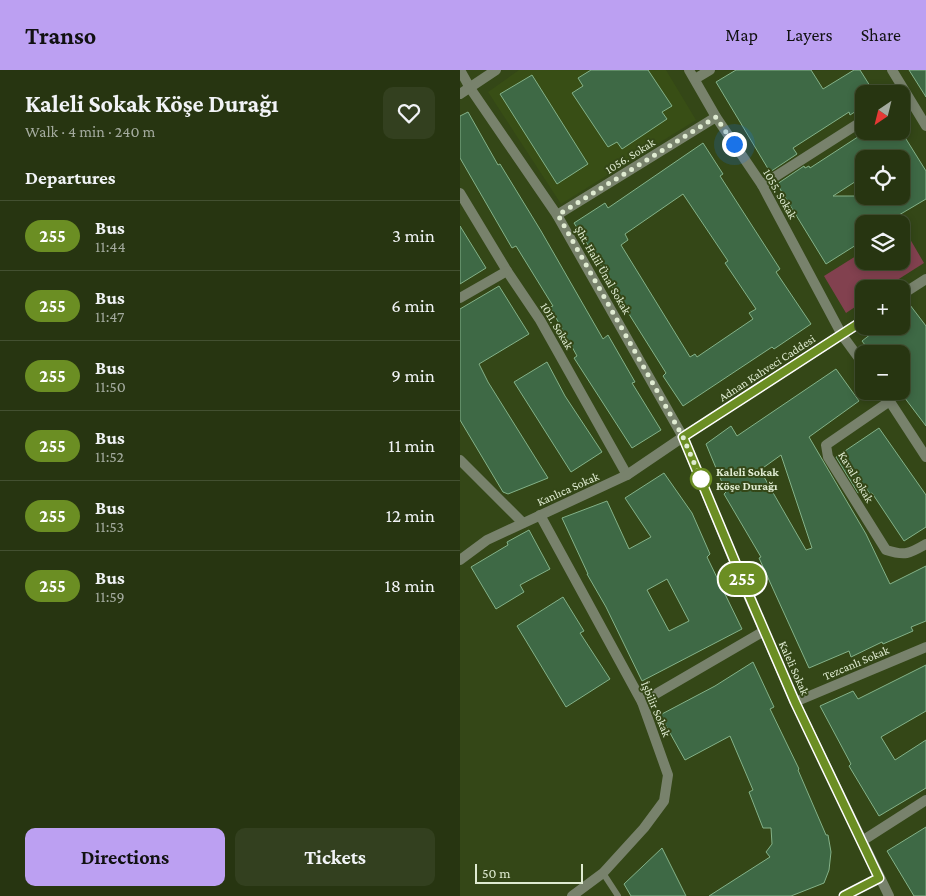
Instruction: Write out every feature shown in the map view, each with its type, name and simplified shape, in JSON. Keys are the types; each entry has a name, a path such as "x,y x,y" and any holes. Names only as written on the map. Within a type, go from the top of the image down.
{"street":[{"name":"Şht. Halil Ünal Sokak","path":"460,70 470,88 558,215 683,437"},
{"path":"460,94 496,70"},
{"path":"692,75 710,70"},
{"path":"892,70 899,85"},
{"name":"1055. Sokak","path":"692,75 716,117 762,186 842,335 855,353"},
{"path":"910,104 926,126"},
{"name":"1056. Sokak","path":"558,215 716,117"},
{"path":"762,186 855,126"},
{"name":"1011. Sokak","path":"460,193 507,271 540,320 627,475"},
{"path":"460,298 507,271"},
{"path":"910,290 926,279"},
{"name":"Adnan Kahveci Caddesi","path":"683,437 855,326"},
{"path":"890,401 926,457"},
{"name":"Kaval Sokak","path":"890,401 826,445 828,457 886,550 898,554 908,554 926,544"},
{"name":"Kanlıca Sokak","path":"460,560 487,540 594,492 627,475 683,437"},
{"name":"Kaleli Sokak","path":"683,437 795,702 888,896"},
{"path":"460,460 523,523"},
{"name":"İşbilir Sokak","path":"540,515 642,702 668,775 664,801 644,828 603,873 572,896"},
{"path":"642,702 764,631"},
{"name":"Tezcanlı Sokak","path":"795,702 926,647"},
{"path":"862,841 926,800"},
{"path":"844,896 879,878"}],"lane":[{"path":"603,873 618,896"}],"shaded area":[{"path":"519,70 666,70 696,120 561,204 488,92"},
{"path":"910,239 924,263 897,280 855,280 855,307 846,313 824,276 855,257 855,270 910,270"}],"building":[{"path":"591,70 648,70 672,106 662,112 667,119 622,149 617,142 608,147 572,93 583,86 578,78"},
{"path":"736,70 811,70 823,89 854,70 860,70 869,85 855,85 855,112 850,115 849,112 793,148 797,154 770,172 716,82"},
{"path":"909,70 926,70 926,97"},
{"path":"532,75 588,164 557,184 500,94"},
{"path":"468,112 498,165 500,164 541,231 603,339 608,335 635,382 632,383 661,430 632,448 574,358 577,356 550,307 553,306 516,246 512,248 460,158 460,116"},
{"path":"855,139 907,140 926,171 926,199 899,215 855,215 855,246 826,264 777,184 804,166 805,168 809,166 810,168"},
{"path":"703,143 723,174 720,176 780,269 776,272 811,324 774,349 772,347 683,406 663,376 666,373 574,223 605,203 608,208","holes":["683,194 728,261 725,263 756,309 749,313 753,319 697,357 695,354 690,357 621,245 628,240 625,234"]},
{"path":"460,226 486,268 460,284"},
{"path":"499,286 529,334 479,364 488,382 548,478 508,494 503,492 460,420 460,309"},
{"path":"910,305 926,326 926,426 906,400 910,400 910,345 865,345 862,341 870,335 910,335"},
{"path":"547,362 565,396 602,452 571,472 514,382"},
{"path":"836,369 855,395 855,400 859,401 809,437 866,534 890,584 926,566 926,621 911,627 913,631 883,644 882,642 851,657 849,651 809,668 759,558 761,557 724,494 726,492 706,444 731,426 737,436","holes":["781,455 812,548 806,550 760,470"]},
{"path":"879,428 926,495 926,527 904,541 872,493 870,494 866,488 858,493 836,457"},
{"path":"664,473 692,513 710,554 707,557 742,629 642,681 606,607 587,574 562,518 607,501 629,549 651,537 625,498","holes":["667,579 689,621 669,631 647,590"]},
{"path":"529,530 550,569 520,585 524,592 496,609 471,567 508,545 507,542"},
{"path":"563,597 584,631 580,633 610,679 566,707 517,626"},
{"path":"753,662 774,707 770,709 799,769 826,835 828,835 831,852 829,870 824,883 791,896 709,896 770,857 766,852 772,844 771,828 763,828 749,792 753,790 730,736 685,760 660,715 715,686"},
{"path":"926,665 926,711 881,737 895,760 926,740 926,788 879,816 849,766 851,764 820,706 853,691 858,699"},
{"path":"926,827 926,896 914,896 887,851"},
{"path":"662,848 686,896 631,896 624,884"}],"bus line":[{"name":"255","path":"844,896 879,878 795,702 683,437 855,326"}],"place":[{"name":"Kaleli Sokak Köşe Durağı","path":"701,479"}],"route":[{"path":"701,479 683,437 558,215 716,117 734,144"}]}
